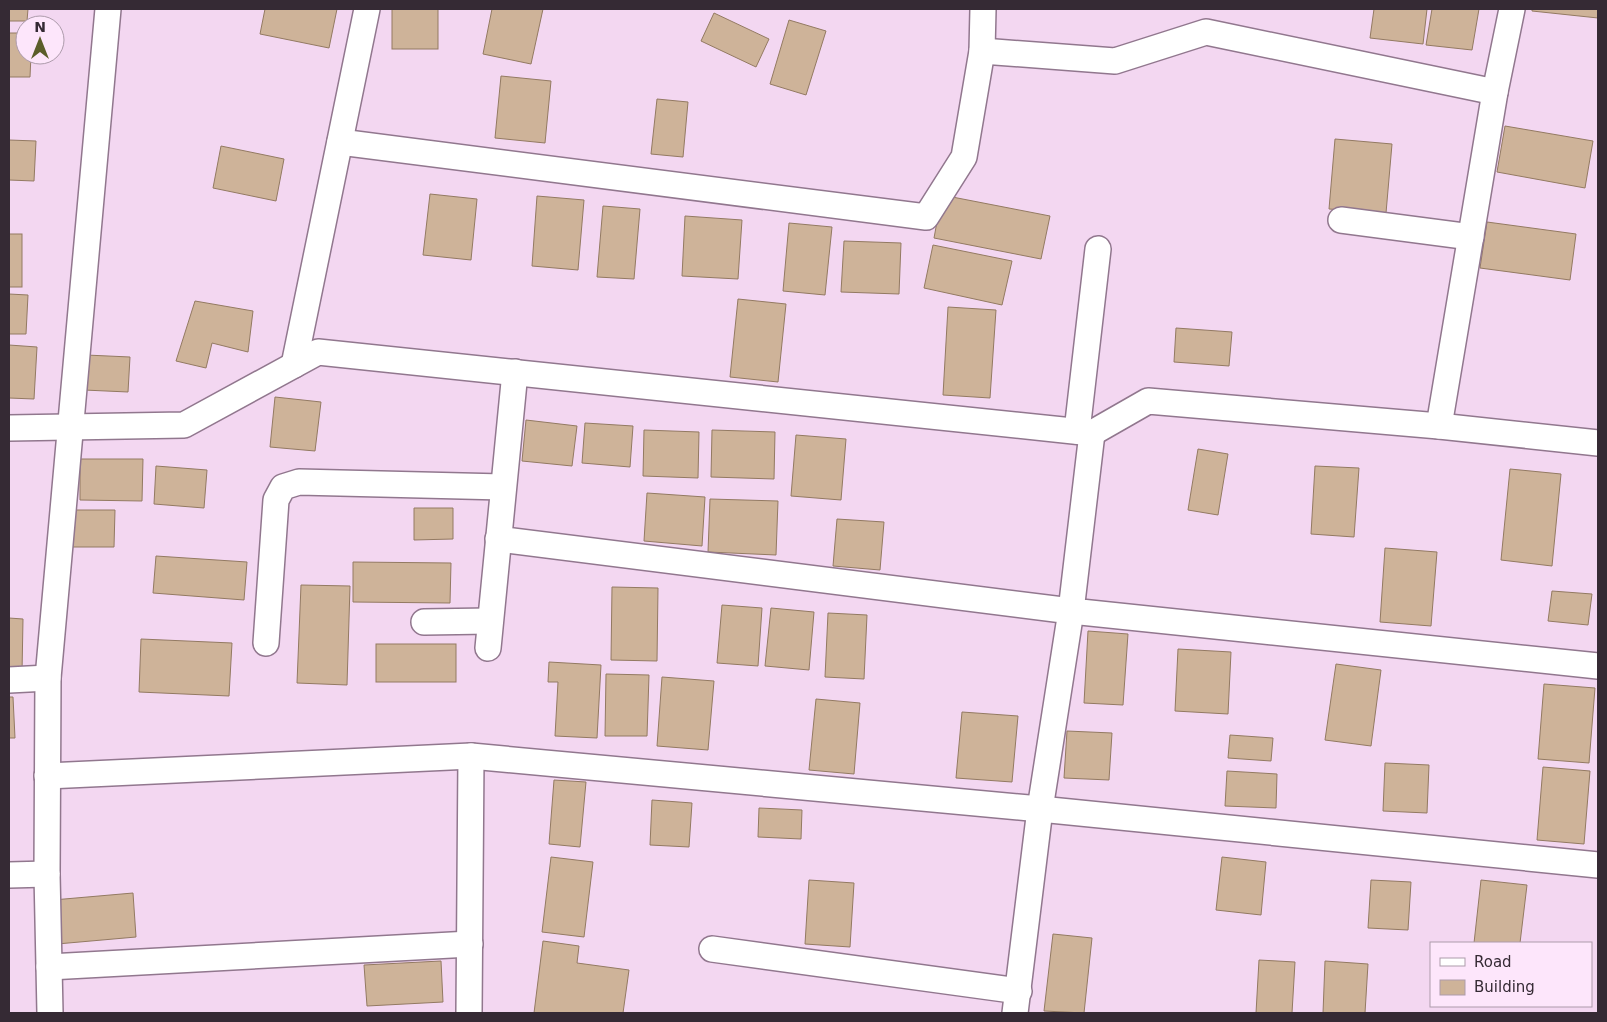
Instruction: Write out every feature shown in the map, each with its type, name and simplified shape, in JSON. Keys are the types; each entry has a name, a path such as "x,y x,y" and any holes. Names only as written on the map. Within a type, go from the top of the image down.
{"street":[{"path":"50,1013 47,874 48,678 69,427 108,9"},
{"path":"294,365 367,9"},
{"path":"340,142 926,217 964,158 982,51 983,9"},
{"path":"1439,426 1495,92 1512,9"},
{"path":"982,51 1116,61 1206,32 1495,92"},
{"path":"1341,220 1470,237"},
{"path":"712,949 1017,1002 1040,809 1071,611 1098,249"},
{"path":"9,428 184,425 318,352 1084,432 1148,401 1439,426 1598,443"},
{"path":"488,648 515,372"},
{"path":"266,643 276,500 283,487 299,482 504,487"},
{"path":"498,539 1071,611 1598,666"},
{"path":"424,622 490,620"},
{"path":"9,680 48,678"},
{"path":"47,776 471,756 1040,809 1598,866"},
{"path":"469,1013 471,756"},
{"path":"9,875 47,874"},
{"path":"49,967 470,944"}],"building":[{"path":"9,9 28,9 28,15 15,15 15,21 9,21"},
{"path":"265,9 337,9 329,48 260,34"},
{"path":"392,9 438,9 438,49 392,49"},
{"path":"492,9 543,9 531,64 483,54"},
{"path":"1374,9 1427,9 1423,44 1370,38"},
{"path":"1432,9 1479,9 1472,50 1426,45"},
{"path":"1532,9 1598,9 1598,18 1532,11"},
{"path":"714,13 769,39 756,67 701,41"},
{"path":"789,20 826,31 806,95 770,84"},
{"path":"9,33 15,33 15,65 31,65 30,77 9,77"},
{"path":"501,76 551,81 545,143 495,138"},
{"path":"657,99 688,102 683,157 651,154"},
{"path":"1505,126 1593,141 1585,188 1497,172"},
{"path":"1335,139 1392,144 1386,213 1329,209"},
{"path":"9,140 36,141 34,181 9,180"},
{"path":"221,146 284,159 276,201 213,188"},
{"path":"430,194 477,199 471,260 423,255"},
{"path":"942,195 1050,216 1041,259 934,238"},
{"path":"537,196 584,200 578,270 532,266"},
{"path":"603,206 640,209 634,279 597,277"},
{"path":"685,216 742,220 738,279 682,276"},
{"path":"1487,222 1576,234 1570,280 1480,268"},
{"path":"789,223 832,227 825,295 783,291"},
{"path":"9,234 22,234 22,287 9,287"},
{"path":"844,241 901,243 899,294 841,292"},
{"path":"933,245 1012,261 1002,305 924,288"},
{"path":"9,294 28,295 26,334 9,334"},
{"path":"738,299 786,304 778,382 730,377"},
{"path":"195,301 253,311 248,352 212,343 206,368 176,361"},
{"path":"948,307 996,310 990,398 943,395"},
{"path":"1176,328 1232,332 1229,366 1174,362"},
{"path":"9,345 37,347 34,399 9,398"},
{"path":"86,355 130,357 128,392 84,390"},
{"path":"275,397 321,402 315,451 270,447"},
{"path":"526,420 577,426 572,466 522,461"},
{"path":"585,423 633,426 630,467 582,463"},
{"path":"644,430 699,432 698,478 643,476"},
{"path":"712,430 775,432 774,479 711,477"},
{"path":"796,435 846,439 841,500 791,496"},
{"path":"1198,449 1228,454 1218,515 1188,510"},
{"path":"80,459 143,459 142,501 80,500"},
{"path":"156,466 207,470 204,508 154,504"},
{"path":"1315,466 1359,468 1354,537 1311,534"},
{"path":"1510,469 1561,474 1552,566 1501,560"},
{"path":"647,493 705,497 702,546 644,541"},
{"path":"710,499 778,501 776,555 708,552"},
{"path":"414,508 453,508 453,539 414,540"},
{"path":"70,510 115,510 114,547 70,547"},
{"path":"837,519 884,522 880,570 833,566"},
{"path":"1385,548 1437,552 1431,626 1380,622"},
{"path":"156,556 247,562 244,600 153,593"},
{"path":"353,562 451,563 450,603 353,602"},
{"path":"301,585 350,586 347,685 297,683"},
{"path":"612,587 658,588 657,661 611,660"},
{"path":"1552,591 1592,594 1588,625 1548,621"},
{"path":"722,605 762,608 758,666 717,663"},
{"path":"771,608 814,612 809,670 765,666"},
{"path":"828,613 867,615 864,679 825,677"},
{"path":"9,618 23,619 22,673 9,673"},
{"path":"1088,631 1128,634 1123,705 1084,703"},
{"path":"141,639 232,643 229,696 139,692"},
{"path":"376,644 456,644 456,682 376,682"},
{"path":"1178,649 1231,652 1228,714 1175,711"},
{"path":"549,662 601,665 597,738 555,736 558,682 548,682"},
{"path":"1336,664 1381,670 1371,746 1325,740"},
{"path":"606,674 649,675 647,736 605,736"},
{"path":"662,677 714,681 708,750 657,746"},
{"path":"1544,684 1595,688 1589,763 1538,759"},
{"path":"9,697 13,697 15,738 9,738"},
{"path":"816,699 860,703 854,774 809,770"},
{"path":"962,712 1018,716 1012,782 956,778"},
{"path":"1067,731 1112,733 1109,780 1064,778"},
{"path":"1230,735 1273,738 1271,761 1228,758"},
{"path":"1385,763 1429,765 1427,813 1383,811"},
{"path":"1543,767 1590,771 1584,844 1537,840"},
{"path":"1227,771 1277,774 1276,808 1225,806"},
{"path":"554,780 586,782 580,847 549,844"},
{"path":"652,800 692,803 689,847 650,845"},
{"path":"759,808 802,810 801,839 758,837"},
{"path":"551,857 593,862 584,937 542,932"},
{"path":"1222,857 1266,862 1261,915 1216,910"},
{"path":"809,880 854,883 850,947 805,944"},
{"path":"1371,880 1411,882 1408,930 1368,928"},
{"path":"1481,880 1527,885 1520,942 1474,942"},
{"path":"133,893 136,937 57,944 53,900"},
{"path":"1053,934 1092,938 1084,1013 1044,1011"},
{"path":"543,941 579,946 577,963 629,970 623,1013 534,1013"},
{"path":"1259,960 1295,962 1292,1013 1256,1013"},
{"path":"441,961 443,1002 367,1006 364,965"},
{"path":"1325,961 1368,964 1365,1013 1323,1013"}]}
